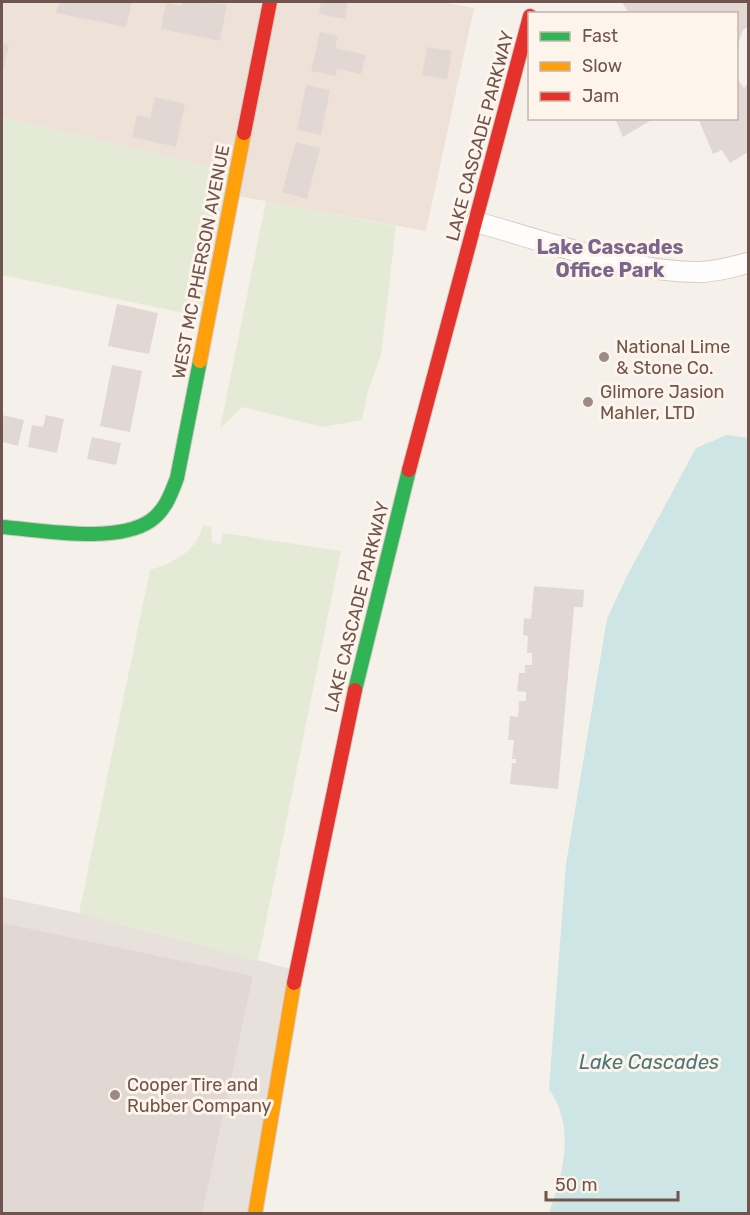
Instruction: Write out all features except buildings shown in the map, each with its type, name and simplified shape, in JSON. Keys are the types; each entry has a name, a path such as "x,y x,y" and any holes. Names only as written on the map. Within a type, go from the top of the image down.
{"street":[{"name":"WEST MC PHERSON AVENUE","path":"2,527 108,534 135,530 151,521 168,504 177,478 270,2"},
{"name":"LAKE CASCADE PARKWAY","path":"255,1214 295,970 344,736 380,582 528,23"},
{"path":"476,222 610,258 667,270 701,272 748,263"}],"shaded area":[{"path":"2,2 442,2 474,8 426,231 232,195 236,173 2,117"},
{"name":"Cooper Tire and Rubber Company","path":"2,897 79,913 295,970 255,1213 2,1214"}],"green space":[{"path":"2,117 236,173 208,318 2,275"},
{"path":"266,201 396,226 381,355 368,391 362,420 322,427 242,407 220,429"},
{"path":"203,525 211,527 212,543 221,544 223,533 341,551 258,961 79,913 150,570 183,555 195,542"}],"water":[{"name":"Lake Cascades","path":"727,435 748,438 748,1213 549,1213 559,1182 565,1135 557,1104 549,1089 566,864 607,619 627,576 696,448"}],"traffic: fast":[{"path":"2,527 99,534 136,528 155,517 167,502 177,478 200,361"},
{"path":"355,690 409,470"}],"traffic: slow":[{"path":"200,361 244,133"},
{"path":"255,1214 294,983"}],"traffic: jam":[{"path":"244,133 270,2"},
{"path":"409,470 528,24"},
{"path":"294,983 355,690"}],"place":[{"name":"National Lime & Stone Co.","path":"604,357"},
{"name":"Glimore Jasion Mahler, LTD","path":"588,402"},
{"name":"Cooper Tire and Rubber Company","path":"115,1095"}],"district":[{"name":"Lake Cascades Office Park","path":"610,258"}]}
